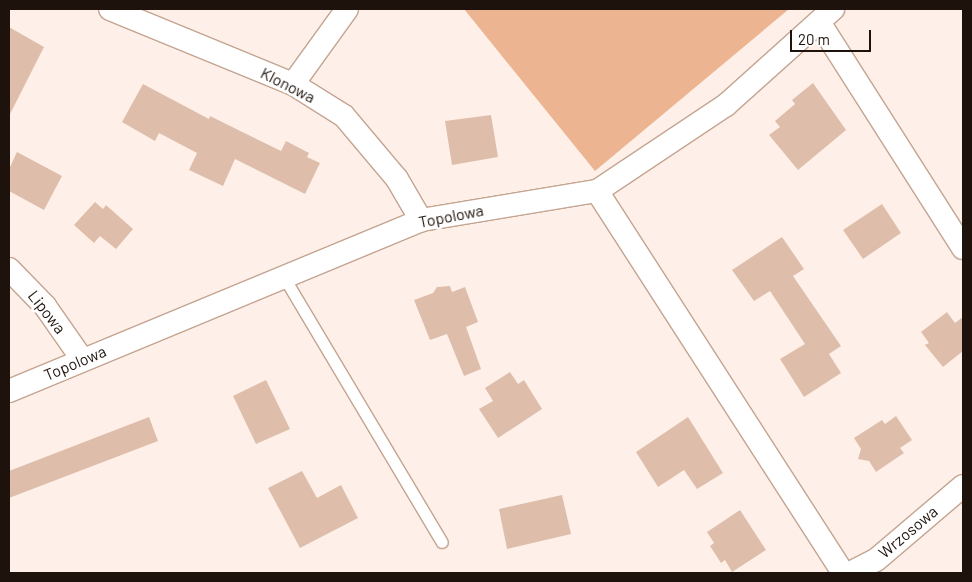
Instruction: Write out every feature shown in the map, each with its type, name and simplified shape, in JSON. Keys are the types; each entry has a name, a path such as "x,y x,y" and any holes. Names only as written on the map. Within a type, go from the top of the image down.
{"street":[{"name":"Klonowa","path":"110,9 293,84 344,116 397,179 421,220"},
{"path":"293,84 347,9"},
{"path":"826,15 963,248"},
{"name":"Topolowa","path":"9,391 285,279 421,220 597,191 726,105 826,15"},
{"path":"597,191 843,573"},
{"name":"Lipowa","path":"9,269 45,306 82,360"},
{"name":"Wrzosowa","path":"850,573 876,560 963,486"}],"lane":[{"path":"285,279 442,542"}],"shaded area":[{"path":"464,9 789,9 595,171"}],"building":[{"path":"9,27 44,47 9,116"},
{"path":"813,83 846,130 798,170 769,135 780,127 775,121 795,104 792,100"},
{"path":"143,84 209,119 210,116 281,151 286,141 309,153 307,157 320,163 305,194 235,159 223,186 189,170 197,153 159,133 155,141 122,122"},
{"path":"491,115 498,157 452,165 445,121"},
{"path":"17,152 62,176 44,210 9,191 9,169"},
{"path":"95,202 103,209 106,205 133,229 116,249 100,236 94,243 74,225"},
{"path":"882,204 901,233 863,259 843,230"},
{"path":"782,237 804,269 793,276 841,346 829,354 841,373 804,397 780,359 805,344 770,291 754,301 732,270"},
{"path":"450,286 452,292 465,287 478,322 466,327 481,369 464,376 447,334 430,340 414,300 433,293 437,287"},
{"path":"947,312 955,323 963,317 963,351 943,367 925,345 929,343 921,332"},
{"path":"510,372 518,384 524,380 542,409 498,438 479,409 493,401 485,388"},
{"path":"266,380 290,429 256,444 233,396"},
{"path":"896,416 912,440 900,448 904,453 876,472 869,461 858,459 861,449 854,438 882,420 885,424"},
{"path":"149,417 158,441 9,498 9,471"},
{"path":"688,417 723,473 697,489 684,470 658,487 636,452"},
{"path":"302,471 317,498 341,485 358,518 300,548 268,488"},
{"path":"562,495 571,534 507,549 499,509"},
{"path":"740,510 766,550 732,572 725,560 721,563 710,546 714,543 707,532"}]}
